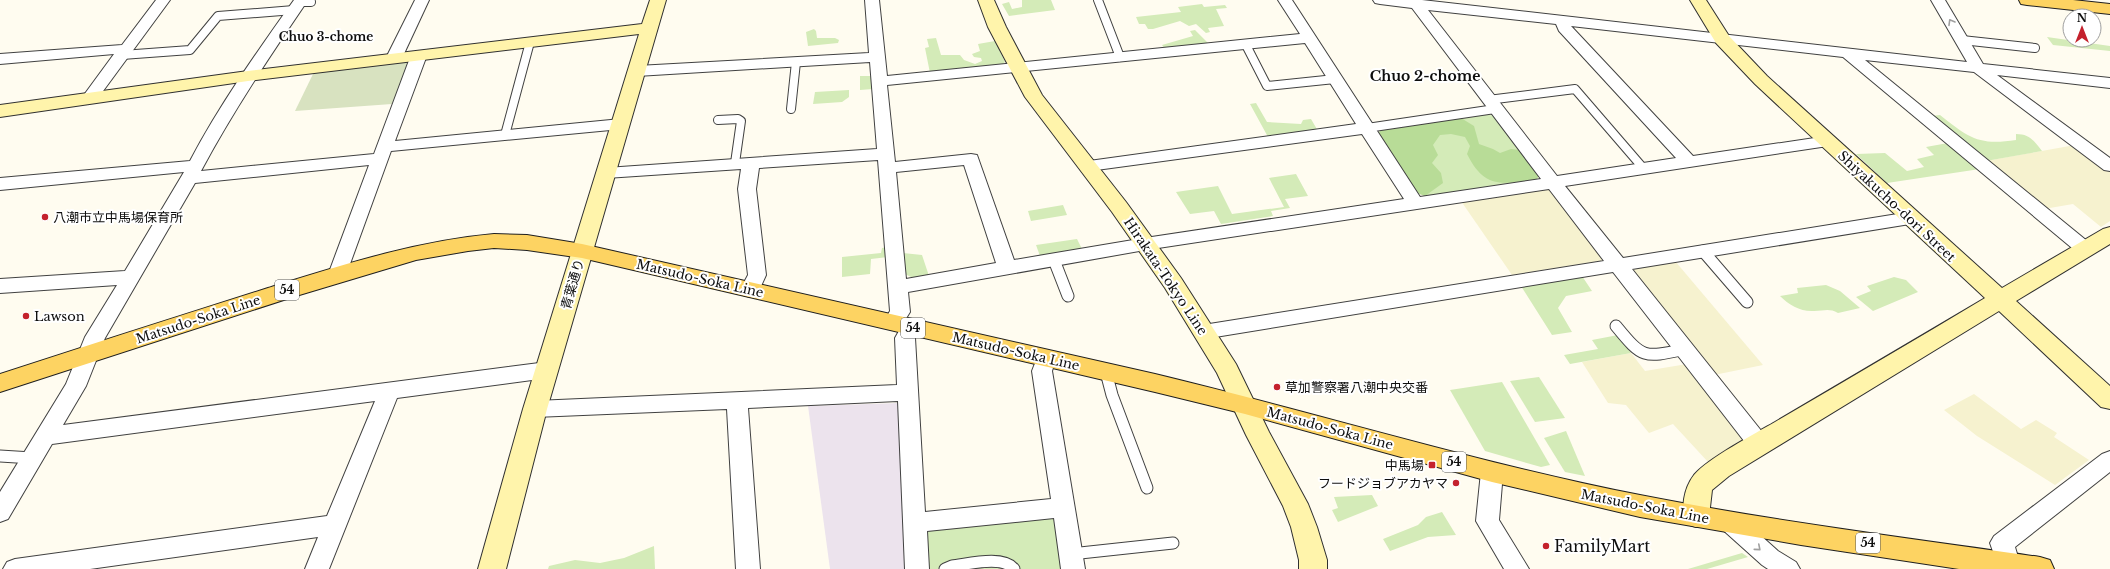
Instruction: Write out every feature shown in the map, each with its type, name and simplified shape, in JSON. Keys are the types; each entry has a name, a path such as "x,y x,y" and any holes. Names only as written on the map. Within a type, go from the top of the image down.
{"main road":[{"path":"2027,0 2110,9"},
{"name":"Matsudo-Soka Line","path":"0,383 393,258 460,245 496,241 518,242 582,251 1106,372 1245,405 1564,490 1731,523 2040,569"}],"street":[{"path":"89,98 163,0"},
{"path":"394,58 422,0"},
{"name":"青葉通り","path":"492,569 535,409 637,71 648,28 658,0"},
{"path":"872,0 900,312 905,338 917,569"},
{"name":"Hirakata-Tokyo Line","path":"986,0 1034,97 1089,166 1145,244 1228,370 1302,521 1313,560 1313,569"},
{"path":"1285,0 1415,203"},
{"path":"1380,0 1415,2 1562,21 2110,83"},
{"name":"Shiyakucho-dori Street","path":"1698,0 1722,39 1761,80 2110,400"},
{"path":"1938,0 1978,68 2110,166"},
{"path":"1415,2 1553,183 1759,444"},
{"path":"0,512 76,386 95,337 192,172 214,131 248,76 301,3"},
{"path":"1562,21 1564,28 1688,162"},
{"path":"0,111 248,76 648,28"},
{"path":"879,82 1308,38"},
{"path":"0,58 124,52"},
{"path":"1846,52 2085,249"},
{"path":"337,275 419,55"},
{"path":"637,71 877,56"},
{"path":"0,184 192,172 382,153 505,135 621,124"},
{"path":"1089,166 1367,128"},
{"path":"898,287 1145,244 1828,141"},
{"path":"606,173 743,163 971,159 1007,268"},
{"path":"743,163 757,275 750,290"},
{"path":"1203,332 1910,218"},
{"path":"1696,516 1697,496 1703,482 1759,444 2110,234"},
{"path":"0,286 131,277"},
{"path":"1046,358 1042,371 1072,562"},
{"path":"46,436 547,370"},
{"path":"317,569 390,390"},
{"path":"535,409 739,402 908,393"},
{"path":"739,402 737,410 748,569"},
{"path":"2008,564 2002,543 2110,460"},
{"path":"1492,472 1487,521 1516,569"},
{"path":"914,523 1064,507"},
{"path":"1731,523 1770,558 1788,569"},
{"path":"15,569 336,524"}],"lane":[{"path":"1098,0 1120,57"},
{"path":"124,52 190,50 218,16 301,3"},
{"path":"1962,40 2034,48"},
{"path":"505,135 530,42"},
{"path":"1246,45 1267,86 1335,79"},
{"path":"791,109 796,62"},
{"path":"1367,128 1575,89 1644,169"},
{"path":"718,120 738,119 742,121 743,163"},
{"path":"1703,251 1747,302"},
{"path":"1054,260 1068,296"},
{"path":"1616,326 1637,352 1648,356 1685,349"},
{"path":"1106,372 1112,395 1147,488"},
{"path":"0,456 32,458"},
{"path":"1072,562 1173,544"},
{"path":"945,569 952,566 1000,561 1010,564 1014,569"}],"shaded area":[{"path":"2075,145 2110,171 2110,221 2101,227 2073,204 2044,209 1986,161"},
{"path":"1550,188 1606,260 1512,275 1461,201"},
{"path":"1675,261 1763,365 1714,375 1629,268"},
{"path":"1631,353 1645,371 1687,364 1747,440 1709,463 1673,424 1649,433 1626,405 1608,403 1582,362"},
{"path":"1974,394 2021,429 2036,420 2057,433 2054,437 2089,460 2055,485 1977,436 1944,410"},
{"path":"898,403 906,569 830,569 808,406"}],"green space":[{"path":"1022,0 1051,0 1055,10 1009,16 1002,4 1009,2 1012,9 1022,7"},
{"path":"1202,4 1204,7 1225,5 1227,8 1216,9 1224,26 1208,28 1210,32 1206,33 1196,24 1189,26 1180,21 1153,29 1148,29 1145,24 1139,24 1136,17 1181,12 1178,7"},
{"path":"814,29 816,31 817,38 835,38 839,40 838,43 808,46 806,32"},
{"path":"1195,30 1210,45 1165,49 1162,45 1193,36 1190,31"},
{"path":"2047,37 2062,39 2062,46 2053,45"},
{"path":"936,38 941,55 960,55 964,60 975,64 982,61 981,58 974,57 972,54 980,51 978,44 995,41 1005,62 1001,66 930,73 925,48 929,47 927,39"},
{"path":"2102,45 2110,46 2110,51 2082,48 2102,48"},
{"path":"403,61 409,63 392,104 295,111 314,72"},
{"path":"860,76 872,76 873,89 860,90"},
{"path":"849,90 849,97 842,102 813,104 815,92"},
{"path":"1256,103 1267,122 1301,124 1303,120 1311,119 1318,131 1268,137 1250,104"},
{"path":"1486,114 1494,116 1539,175 1537,179 1425,196 1417,193 1381,129"},
{"path":"1940,115 1958,129 1974,138 1983,141 2003,142 2016,140 2016,134 2021,134 2031,139 2042,151 1986,161 1931,116"},
{"path":"1461,118 1474,126 1479,144 1500,153 1511,149 1520,150 1539,175 1537,179 1505,183 1488,179 1474,166 1467,154 1470,146 1465,137 1451,134 1440,135 1433,145 1438,155 1432,163 1441,173 1443,183 1425,196 1417,193 1378,134 1381,129"},
{"path":"1948,143 1980,169 1887,183 1856,154 1885,153 1907,171 1924,167 1917,159 1934,155 1926,147"},
{"path":"1296,174 1308,196 1285,199 1290,208 1271,211 1273,216 1221,224 1214,211 1190,214 1176,192 1218,186 1232,214 1284,207 1269,178"},
{"path":"1063,205 1067,215 1031,221 1028,211"},
{"path":"1077,239 1082,249 1040,256 1036,245"},
{"path":"887,247 888,257 871,259 870,274 842,277 842,257 881,253 882,248"},
{"path":"903,253 922,255 929,276 915,279 905,274"},
{"path":"1582,276 1592,291 1566,296 1558,308 1572,332 1552,335 1521,286"},
{"path":"1894,277 1906,280 1918,292 1873,311 1856,297 1871,291 1867,286"},
{"path":"1826,285 1840,291 1860,308 1838,313 1829,310 1809,311 1791,305 1780,296 1798,293 1797,288"},
{"path":"1618,335 1631,353 1570,364 1564,355 1598,349 1592,340"},
{"path":"1539,377 1565,418 1535,422 1510,381"},
{"path":"1502,382 1550,465 1541,467 1485,451 1450,390"},
{"path":"1566,431 1585,476 1565,472 1544,438"},
{"path":"1372,495 1378,506 1338,522 1332,510 1338,508 1334,497"},
{"path":"1442,512 1456,535 1428,537 1390,551 1383,539 1418,525 1426,517"},
{"path":"1046,515 1055,520 1062,569 927,569 925,535 932,528"},
{"path":"654,546 655,569 548,569 549,566 575,560 600,563 624,558"},
{"path":"1742,553 1748,557 1707,569 1688,569"}],"place":[{"name":"八潮市立中馬場保育所","path":"45,217"},
{"name":"Lawson","path":"26,316"},
{"name":"草加警察署八潮中央交番","path":"1277,387"},
{"name":"中馬場","path":"1432,465"},
{"name":"フードジョブアカヤマ","path":"1456,483"},
{"name":"FamilyMart","path":"1546,546"}],"district":[{"name":"Chuo 3-chome","path":"326,37"},
{"name":"Chuo 2-chome","path":"1425,76"}]}
